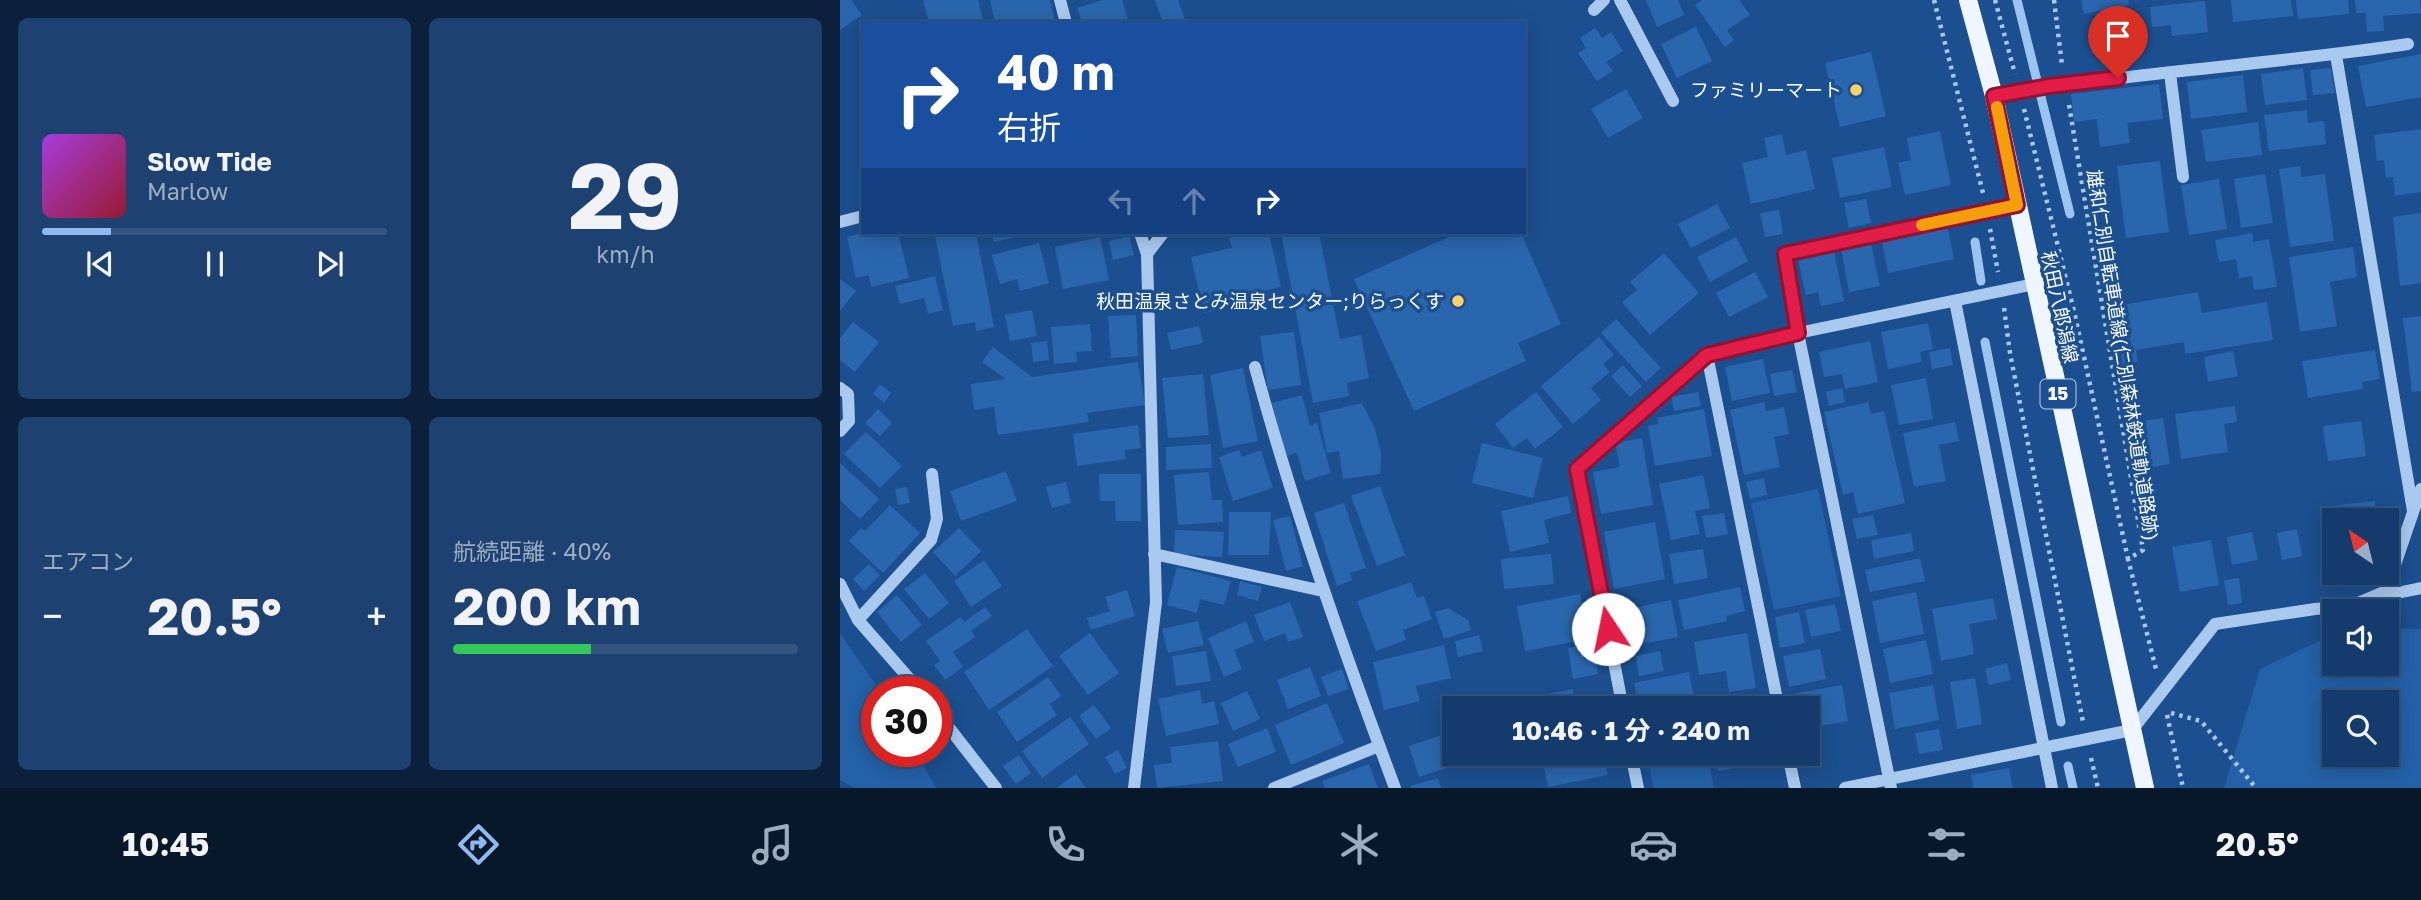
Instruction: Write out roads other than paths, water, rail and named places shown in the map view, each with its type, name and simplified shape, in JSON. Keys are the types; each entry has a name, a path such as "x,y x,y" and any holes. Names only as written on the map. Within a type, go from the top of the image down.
{"main road":[{"name":"秋田八郎潟線","path":"1968,0 1994,96 2145,788"}],"street":[{"path":"1060,0 1065,21"},
{"path":"1594,10 1604,0"},
{"path":"1620,0 1673,101"},
{"path":"1994,96 2049,86 2336,55 2408,44"},
{"path":"2336,55 2413,511"},
{"path":"2170,73 2183,177"},
{"path":"1891,784 1798,333 1785,254 2017,205"},
{"path":"840,222 861,217"},
{"path":"1134,788 1156,602 1147,254 1141,235"},
{"path":"1147,254 1161,235"},
{"path":"1621,696 1577,469 1707,355 1798,333 2034,284"},
{"path":"1955,302 2052,788"},
{"path":"1707,355 1776,696"},
{"path":"1255,367 1280,459 1323,591 1395,788"},
{"path":"840,388 848,394 849,421 840,431"},
{"path":"858,620 931,540 937,519 932,474"},
{"path":"2386,591 2421,489"},
{"path":"1154,554 1323,591"},
{"path":"840,584 858,620 907,676"},
{"path":"1844,788 1891,784 2132,730 2215,624 2351,606 2386,591 2397,593 2421,587"},
{"path":"952,732 996,788"},
{"path":"1274,788 1379,746"},
{"path":"1633,766 1638,788"},
{"path":"1790,766 1795,788"}],"waterway":[{"path":"2017,0 2070,214"},
{"path":"1975,242 1981,281"},
{"path":"1985,342 2061,722"},
{"path":"2068,766 2073,788"}],"place":[{"name":"ファミリーマート","path":"1856,90"},
{"name":"秋田温泉さとみ温泉センター;りらっくす","path":"1458,301"}]}
